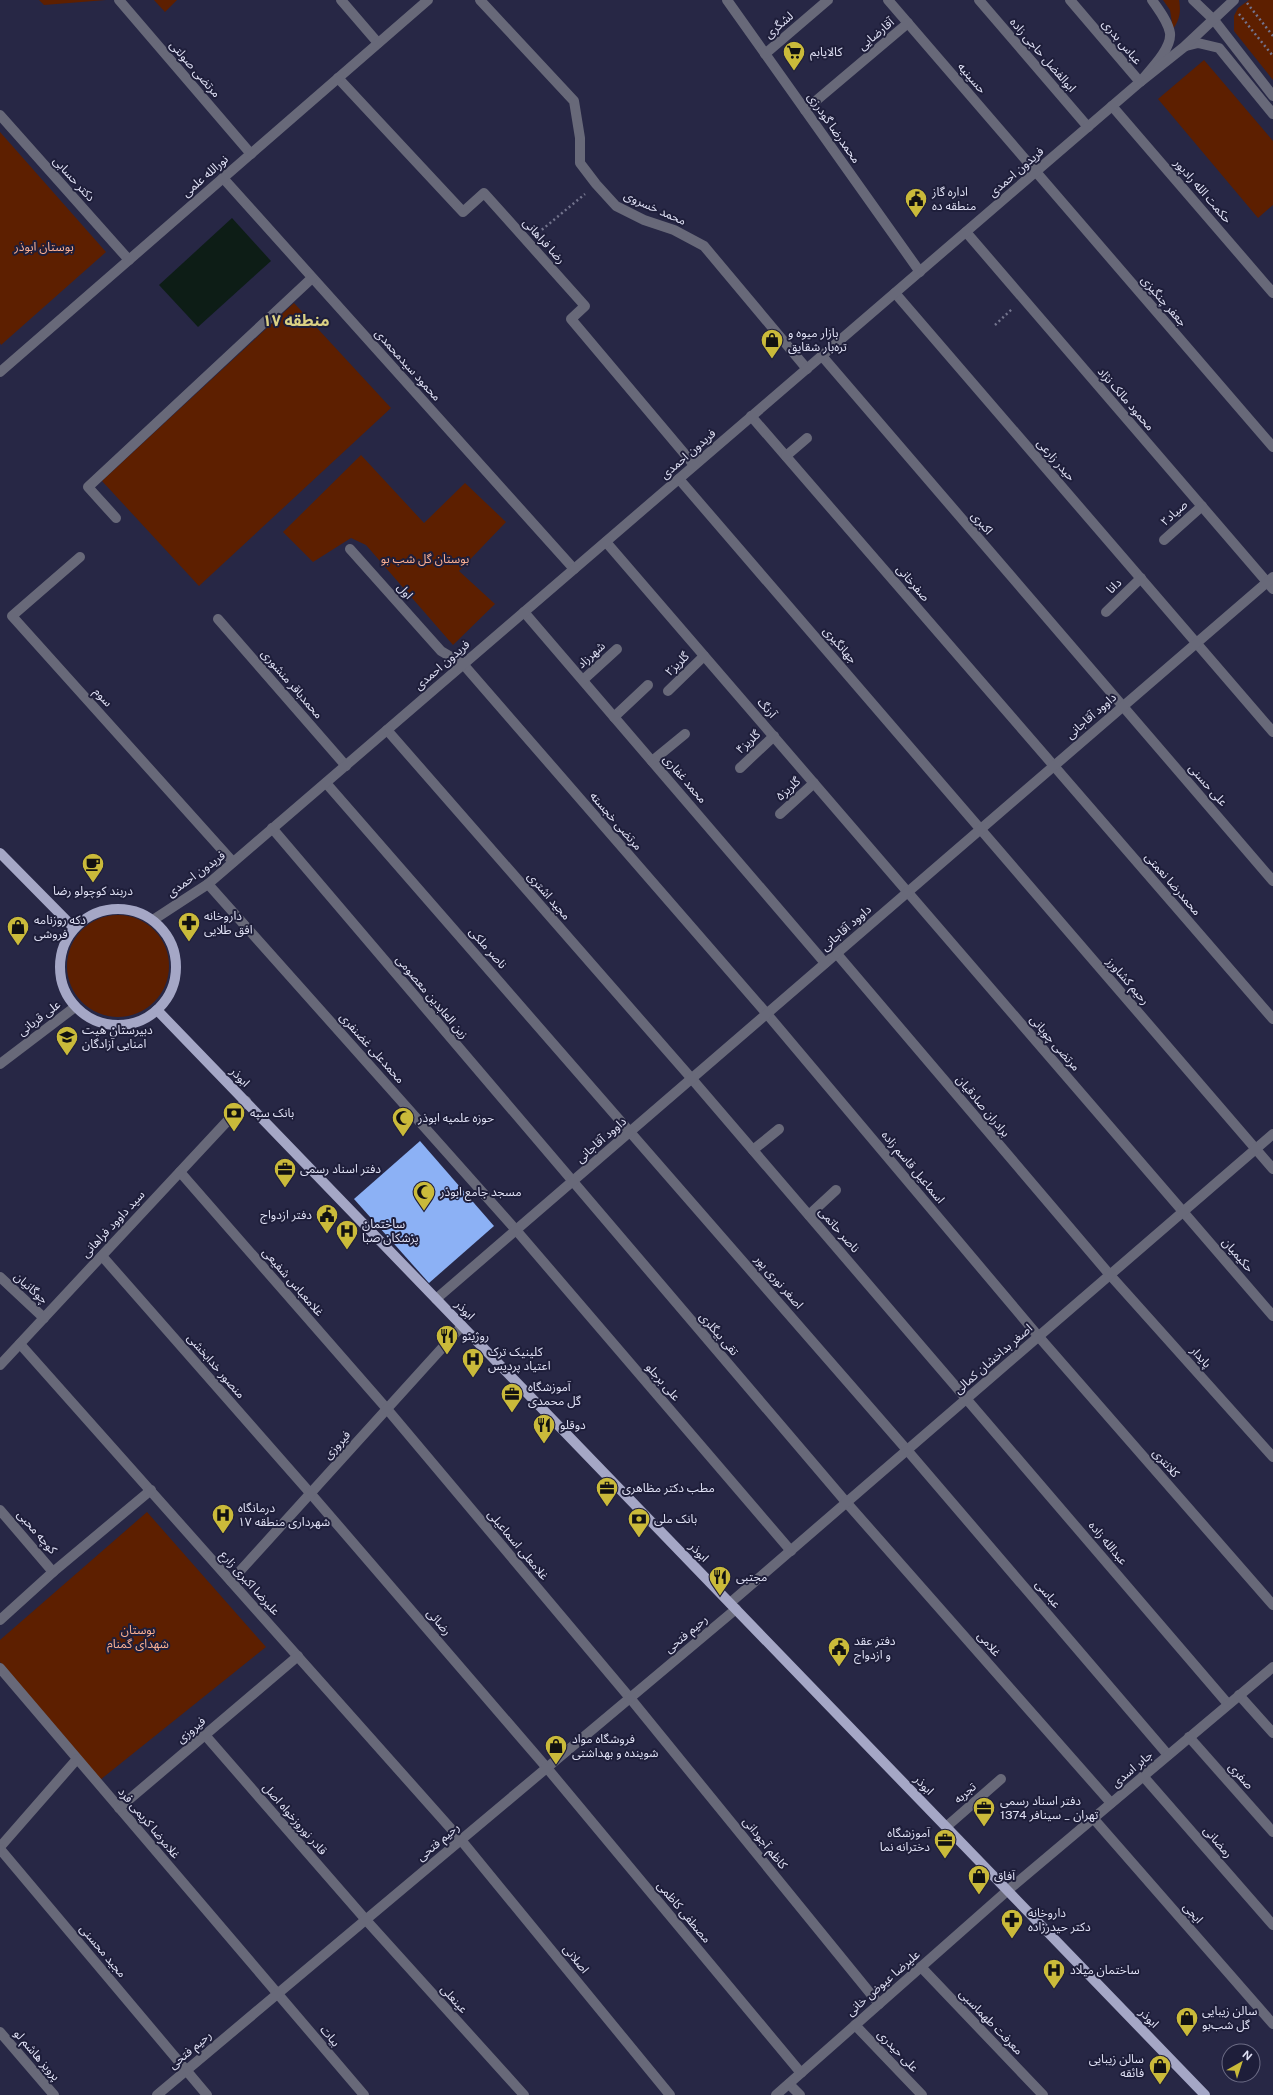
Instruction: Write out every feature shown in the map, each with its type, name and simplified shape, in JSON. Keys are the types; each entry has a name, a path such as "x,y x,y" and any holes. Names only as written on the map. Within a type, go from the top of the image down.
{"main road":[{"path":"1,857 74,928"},
{"path":"103,910 126,910 137,912 153,920 173,947 176,964 175,981 168,997 158,1010 142,1020 119,1025 106,1024 89,1018 75,1007 60,975 60,958 64,942 74,928 87,917 103,910"},
{"name":"ابوذر","path":"158,1010 1205,2095"}],"street":[{"name":"مرتضی صولتی","path":"119,0 251,154"},
{"path":"341,0 378,43"},
{"name":"نورالله علمی","path":"0,372 428,0"},
{"name":"محمد خسروی","path":"480,0 574,101 580,138 580,162 596,184 616,206 644,220 674,230 704,246 806,369"},
{"name":"محمدرضا گودرزی","path":"727,0 920,272"},
{"name":"لشگری","path":"765,54 828,0"},
{"name":"حسینیه","path":"888,0 1036,172"},
{"name":"ابوالفضل حاجی زاده","path":"979,0 1088,127"},
{"name":"عباس بدری","path":"1070,0 1140,82"},
{"path":"1140,82 1160,57 1169,41 1170,33 1167,23 1152,0"},
{"path":"1193,0 1214,20 1273,96"},
{"name":"فریدون احمدی","path":"153,920 208,884 1112,106 1184,47 1232,2"},
{"name":"آقارضایی","path":"805,110 908,23"},
{"path":"1184,47 1198,43 1219,48 1273,114"},
{"name":"رضا فراهانی","path":"338,78 463,212 484,193 585,306 571,319 694,465"},
{"name":"حکمت الله رادپور","path":"1112,106 1273,293"},
{"name":"دکتر حسابی","path":"0,115 129,260"},
{"name":"جعفر چنگیزی","path":"1036,172 1273,447"},
{"name":"محمود سیدمحمدی","path":"223,178 574,569"},
{"name":"محمود مالک نژاد","path":"966,232 1202,506 1271,583"},
{"path":"116,518 88,487 312,278"},
{"name":"حیدر زارعی","path":"895,293 1273,732"},
{"name":"اکبری","path":"822,356 1123,706"},
{"name":"صفرخانی","path":"752,416 1054,766"},
{"path":"786,456 807,438"},
{"name":"جهانگیری","path":"679,479 981,829"},
{"name":"صیاد۲","path":"1164,540 1202,506"},
{"name":"آرنگ","path":"606,542 908,892"},
{"name":"اول","path":"350,549 441,651"},
{"name":"سوم","path":"80,557 12,616 233,862"},
{"name":"دانا","path":"1106,612 1141,578"},
{"name":"داوود آقاجانی","path":"436,1299 1196,643 1271,583"},
{"name":"محمد غفاری","path":"524,612 825,963"},
{"name":"محمدباقر منشوری","path":"218,619 346,766"},
{"name":"شهرزاد","path":"583,680 617,649"},
{"name":"مرتضی خجسته","path":"441,651 463,664 767,1014"},
{"name":"گلریز۲","path":"668,691 704,656"},
{"path":"614,717 648,685"},
{"name":"علی حسنی","path":"1123,706 1273,881"},
{"name":"مجید اشتری","path":"387,730 692,1079"},
{"path":"652,761 685,734"},
{"name":"گلریز۴","path":"740,768 774,736"},
{"name":"محمدرضا نعمتی","path":"1054,766 1273,1019"},
{"name":"ناصر ملکی","path":"326,783 631,1131"},
{"name":"گلریز۵","path":"780,814 814,783"},
{"name":"زین العابدین معصومی","path":"272,828 572,1182"},
{"name":"رحیم کشاورز","path":"981,829 1273,1169"},
{"name":"محمدعلی غضنفری","path":"208,884 516,1230"},
{"name":"مرتضی چوپانی","path":"908,892 1183,1212"},
{"name":"برادران صادقیان","path":"837,954 1110,1275"},
{"name":"علی قربانی","path":"0,1064 75,1007"},
{"name":"اسماعیل قاسم زاده","path":"767,1014 1039,1337"},
{"name":"ناصر حاتمی","path":"692,1079 967,1398"},
{"name":"سید داوود فراهانی","path":"0,1365 246,1101"},
{"path":"753,1150 779,1129"},
{"name":"اصغر نوری پور","path":"631,1131 907,1450"},
{"name":"اصغر بداخشان کمالی","path":"733,1606 790,1551 846,1502 1273,1134"},
{"name":"غلامعباس شفیعی","path":"180,1172 387,1409"},
{"name":"تقی بیگلری","path":"572,1182 846,1502"},
{"path":"809,1216 836,1190"},
{"name":"حکیمیان","path":"1183,1212 1273,1316"},
{"name":"علی برجلو","path":"516,1230 790,1551"},
{"name":"منصور خدابخشی","path":"102,1256 311,1494"},
{"name":"پایدار","path":"1110,1275 1273,1457"},
{"name":"چوگانیان","path":"0,1277 44,1318"},
{"name":"فیروزی","path":"231,1581 462,1326"},
{"name":"کلانتری","path":"1039,1337 1273,1606"},
{"name":"علیرضا اکبری زارع","path":"20,1344 461,1840"},
{"name":"عبدالله زاده","path":"967,1398 1228,1704"},
{"name":"غلامعلی اسماعیلی","path":"387,1409 630,1698"},
{"name":"عباسی","path":"907,1450 1168,1755"},
{"path":"0,1620 53,1572 151,1490"},
{"name":"رضائی","path":"311,1494 547,1768"},
{"name":"غلامی","path":"846,1502 1111,1803"},
{"name":"کوچه محبی","path":"0,1510 53,1572"},
{"name":"رحیم فتحی","path":"157,2095 630,1698 733,1606"},
{"name":"فیروزی","path":"119,1808 298,1656"},
{"name":"جابر اسدی","path":"1007,1891 1273,1667"},
{"name":"غلامرضا کریمی فرد","path":"0,1668 277,1994"},
{"path":"1239,1695 1273,1734"},
{"name":"کاظم آجودانی","path":"630,1698 879,2004"},
{"name":"قادر نوروزخواه اصل","path":"205,1735 366,1920"},
{"name":"صفری","path":"1189,1737 1273,1832"},
{"path":"0,1848 77,1759"},
{"name":"مصطفی کاظمی","path":"547,1768 801,2073"},
{"name":"رمضانی","path":"1143,1776 1273,1925"},
{"name":"تجربه","path":"946,1827 1001,1779"},
{"name":"ایجی","path":"1093,1818 1273,2024"},
{"name":"اصلانی","path":"461,1840 670,2095"},
{"name":"مجید محسنی","path":"0,1848 207,2095"},
{"name":"علیرضا عیوض خانی","path":"776,2095 1007,1891"},
{"name":"عینعلی","path":"366,1920 524,2095"},
{"name":"معرفت طهماسبی","path":"921,1967 1043,2095"},
{"name":"بیات","path":"277,1994 364,2095"},
{"name":"علی حیدری","path":"855,2025 922,2095"},
{"name":"پرویز هاشم لو","path":"0,2032 54,2095"},
{"path":"789,2084 800,2095"}],"path":[{"path":"1244,0 1273,36"},
{"path":"1232,2 1273,56"},
{"path":"527,242 596,184"},
{"path":"995,325 1023,299"}],"green space":[{"path":"39,0 106,0 44,5"},
{"path":"154,0 177,0 165,12"},
{"path":"1163,0 1179,0 1179,15 1173,29 1170,10"},
{"path":"1249,0 1273,0 1273,80 1234,31 1234,16 1238,8"},
{"path":"1204,60 1273,141 1273,205 1258,218 1158,99"},
{"name":"بوستان ابوذر","path":"0,132 106,252 1,345 0,343"},
{"path":"294,303 391,408 199,586 102,481"},
{"name":"بوستان گل شب بو","path":"361,455 424,523 465,483 506,522 459,571 495,604 453,645 366,545 351,538 313,562 283,532"},
{"path":"118,915 128,916 147,923 161,937 168,956 168,976 161,995 147,1009 128,1016 118,1017 108,1016 89,1009 75,995 68,976 67,966 68,956 75,937 89,923 108,916"},
{"name":"بوستان شهدای گمنام","path":"147,1512 266,1647 100,1780 0,1662 0,1640"}],"shaded area":[{"path":"232,218 271,261 198,327 159,285"}],"building":[{"name":"مسجد جامع ابوذر","path":"420,1141 494,1226 429,1283 354,1199"}],"place":[{"name":"کالایابم","path":"794,72"},
{"name":"اداره گاز منطقه ده","path":"916,218"},
{"name":"بازار میوه و تره‌بار شقایق","path":"772,360"},
{"name":"دربند کوچولو رضا","path":"93,884"},
{"name":"داروخانه افق طلایی","path":"189,942"},
{"name":"دکه روزنامه فروشی","path":"18,946"},
{"name":"دبیرستان هیت امنایی آزادگان","path":"67,1056"},
{"name":"بانک سپه","path":"234,1132"},
{"name":"حوزه علمیه ابوذر","path":"403,1138"},
{"name":"دفتر اسناد رسمی","path":"285,1188"},
{"name":"مسجد جامع ابوذر","path":"424,1212"},
{"name":"دفتر ازدواج","path":"327,1234"},
{"name":"ساختمان پزشکان صبا","path":"347,1250"},
{"name":"روژینو","path":"447,1356"},
{"name":"کلینیک ترک اعتیاد پردیس","path":"473,1378"},
{"name":"آموزشگاه گل محمدی","path":"512,1414"},
{"name":"دوقلو","path":"544,1444"},
{"name":"مطب دکتر مظاهری","path":"607,1508"},
{"name":"درمانگاه شهرداری منطقه ۱۷","path":"223,1534"},
{"name":"بانک ملی","path":"639,1538"},
{"name":"مجتبی","path":"720,1596"},
{"name":"دفتر عقد و ازدواج","path":"839,1668"},
{"name":"فروشگاه مواد شوینده و بهداشتی","path":"556,1766"},
{"name":"دفتر اسناد رسمی 1374 تهران _ سینافر","path":"984,1828"},
{"name":"آموزشگاه دخترانه نما","path":"945,1860"},
{"name":"آفاق","path":"979,1896"},
{"name":"داروخانه دکتر حیدرزاده","path":"1012,1940"},
{"name":"ساختمان میلاد","path":"1054,1990"},
{"name":"سالن زیبایی گل شب‌بو","path":"1187,2038"},
{"name":"سالن زیبایی فائقه","path":"1160,2086"}],"district":[{"name":"منطقه ۱۷","path":"296,320"}]}
